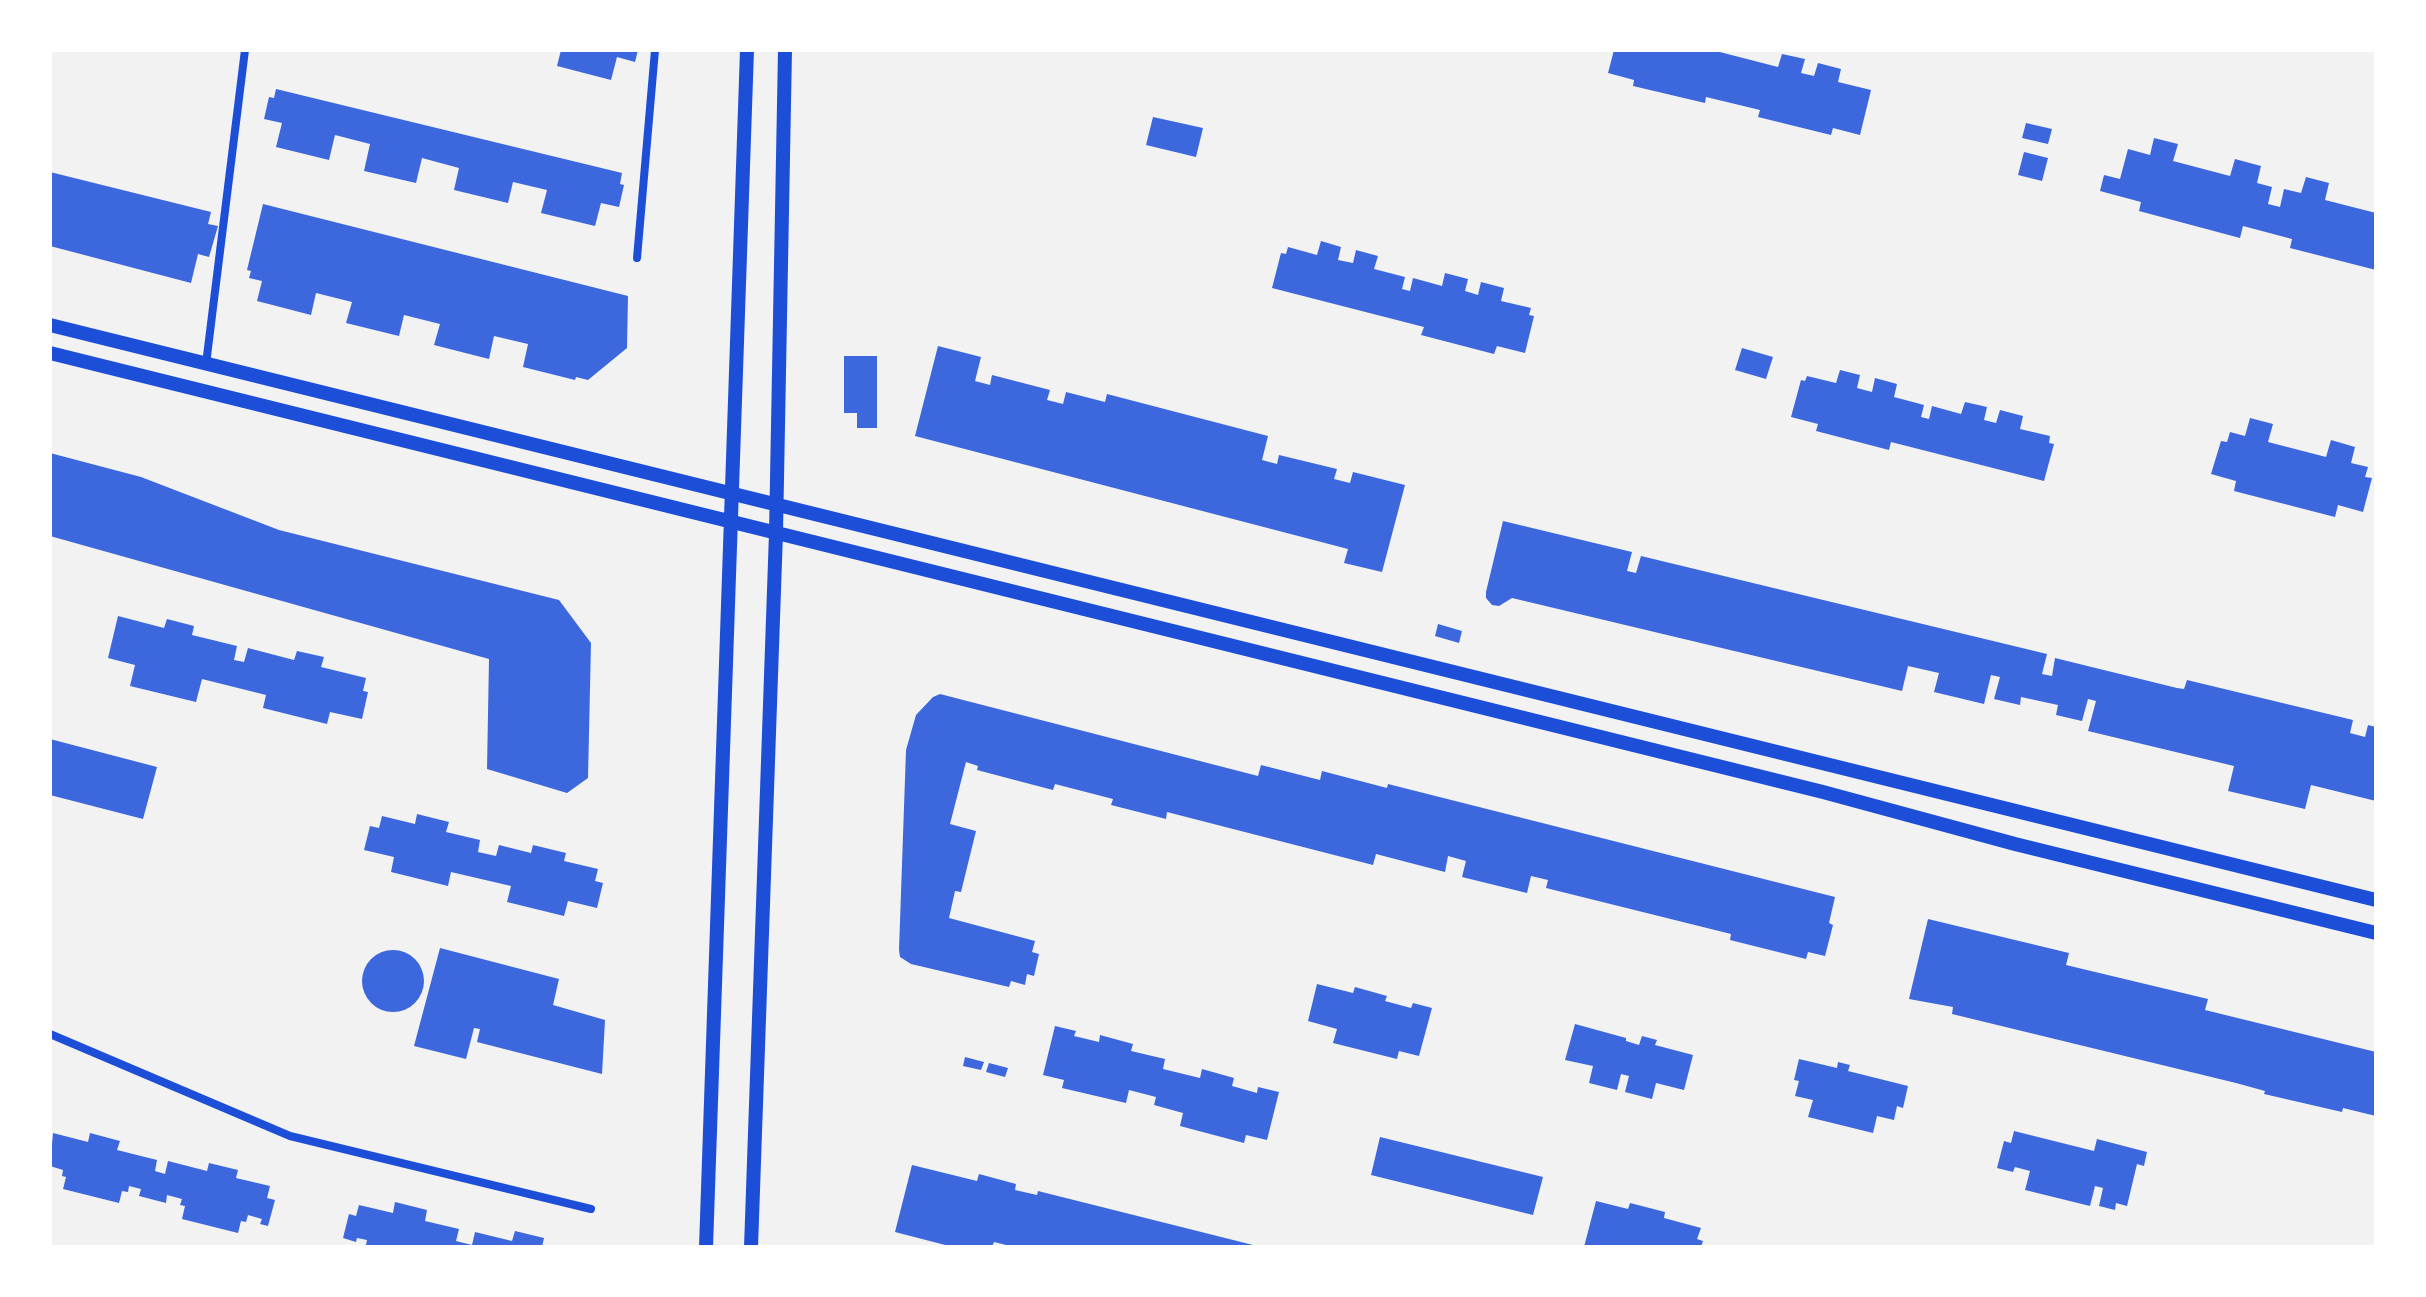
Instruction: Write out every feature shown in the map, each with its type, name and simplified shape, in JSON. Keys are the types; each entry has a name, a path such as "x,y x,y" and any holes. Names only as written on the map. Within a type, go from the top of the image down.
{"street":[{"path":"206,364 245,50"},
{"path":"637,258 655,50"},
{"path":"706,1247 747,50"},
{"path":"751,1247 777,505 785,50"},
{"path":"50,325 2376,900"},
{"path":"50,353 1823,792 2015,844 2376,933"},
{"path":"50,1034 290,1136 591,1209"}],"building":[{"path":"561,50 638,50 635,62 617,57 611,80 557,66"},
{"path":"1614,50 1712,50 1778,67 1782,54 1805,59 1801,73 1814,76 1818,63 1841,69 1838,82 1871,90 1860,135 1833,128 1831,135 1758,117 1760,110 1706,97 1705,103 1633,86 1634,80 1608,73"},
{"path":"276,89 622,173 620,184 624,185 619,207 601,203 595,226 541,213 547,190 513,182 508,203 454,190 459,168 422,158 416,183 364,171 370,144 335,135 329,160 276,147 282,123 264,119 269,97 274,98"},
{"path":"1153,117 1203,128 1196,157 1146,145"},
{"path":"2026,123 2052,129 2048,144 2022,138"},
{"path":"2154,138 2178,144 2173,161 2230,176 2235,159 2261,166 2257,183 2272,187 2268,204 2280,207 2284,189 2301,193 2306,177 2329,183 2325,200 2376,213 2376,270 2290,248 2292,239 2243,226 2240,238 2139,211 2141,202 2100,191 2104,175 2120,179 2128,149 2150,155"},
{"path":"2024,152 2048,158 2042,181 2018,175"},
{"path":"50,172 211,212 208,224 218,226 209,257 198,254 191,283 50,246"},
{"path":"263,204 628,296 627,348 588,380 576,377 575,380 523,367 528,344 494,336 489,359 434,345 440,324 404,315 399,336 346,323 352,302 316,293 311,315 257,301 262,281 249,278 251,271 247,270"},
{"path":"1321,241 1341,247 1338,260 1353,263 1356,250 1378,256 1374,269 1405,277 1402,289 1410,291 1413,278 1442,286 1445,273 1468,279 1465,291 1478,295 1481,282 1504,288 1501,301 1531,308 1529,315 1534,316 1525,353 1497,346 1494,354 1421,335 1424,327 1272,288 1281,253 1286,254 1288,247 1317,255"},
{"path":"938,346 981,357 975,381 990,385 992,375 1050,390 1047,400 1063,404 1066,392 1105,402 1107,394 1268,436 1262,460 1277,464 1279,455 1337,469 1334,479 1350,483 1353,472 1405,485 1382,572 1344,563 1348,549 915,436"},
{"path":"1742,348 1773,357 1766,379 1735,370"},
{"path":"844,356 877,356 877,428 857,428 857,413 844,413"},
{"path":"1840,370 1860,375 1857,388 1872,392 1875,378 1897,384 1894,397 1924,405 1921,417 1929,419 1932,406 1961,414 1965,402 1987,407 1984,420 1996,423 2000,410 2023,416 2020,429 2050,436 2049,443 2054,444 2044,481 1891,442 1889,450 1816,431 1818,424 1791,417 1801,380 1805,381 1807,376 1836,383"},
{"path":"2250,418 2273,424 2268,442 2326,457 2331,440 2355,447 2351,463 2368,467 2365,477 2372,478 2363,512 2338,505 2335,517 2234,491 2236,481 2211,474 2221,441 2227,442 2230,432 2245,436"},
{"path":"50,453 141,477 279,530 559,600 591,643 588,778 567,793 487,769 489,659 50,536"},
{"path":"1503,521 1632,552 1627,571 1636,573 1641,556 2047,654 2042,674 2052,676 2055,658 2177,688 2184,689 2187,680 2353,720 2350,733 2365,737 2368,725 2376,727 2376,801 2311,785 2305,809 2228,791 2234,766 2088,731 2096,701 2088,699 2082,721 2056,715 2058,705 2021,697 2020,705 1994,699 2000,677 1991,675 1984,704 1934,692 1939,673 1908,666 1902,691 1512,598 1499,606 1492,605 1486,598 1486,592"},
{"path":"118,616 164,628 167,619 194,626 192,635 237,646 234,660 244,662 248,648 294,660 297,651 324,657 321,667 366,678 363,691 368,692 362,719 330,712 327,724 263,708 266,695 202,679 196,702 130,686 135,665 108,658"},
{"path":"1438,624 1462,631 1459,643 1435,636"},
{"path":"940,694 1258,776 1261,765 1320,780 1322,771 1387,788 1388,784 1835,897 1829,923 1833,925 1825,956 1808,952 1806,959 1730,940 1731,934 1546,888 1548,880 1531,876 1527,893 1462,877 1466,861 1448,856 1445,872 1376,854 1373,865 1167,812 1166,819 1111,805 1113,799 1055,784 1053,790 977,770 978,766 966,762 950,824 976,831 961,892 955,891 949,918 1035,941 1032,952 1039,954 1034,976 1027,974 1025,985 1011,981 1009,987 911,964 900,957 899,950 906,750 916,715"},
{"path":"50,739 157,767 143,819 50,795"},
{"path":"417,814 449,822 446,832 480,840 478,852 496,856 499,845 531,853 533,845 566,853 564,861 598,869 595,881 603,883 597,908 568,901 564,916 507,902 511,886 451,872 448,886 391,872 394,857 364,850 370,826 379,828 382,816 415,824"},
{"path":"1928,919 2069,953 2066,965 2208,999 2205,1010 2376,1052 2376,1116 2343,1108 2342,1112 2264,1094 2265,1091 2236,1083 1952,1014 1953,1007 1909,999"},
{"path":"440,948 559,979 553,1005 605,1020 602,1074 477,1042 480,1029 474,1028 466,1059 414,1046"},
{"path":"387,950 399,950 415,959 422,969 422,993 415,1003 399,1012 387,1012 367,998 362,987 362,975 376,955"},
{"path":"1317,984 1353,993 1355,987 1387,996 1385,1001 1411,1008 1413,1003 1432,1008 1419,1056 1399,1051 1397,1059 1333,1043 1337,1029 1308,1021"},
{"path":"1575,1024 1626,1038 1626,1041 1639,1045 1642,1036 1657,1040 1655,1045 1693,1055 1684,1090 1656,1083 1652,1099 1625,1092 1629,1076 1621,1074 1617,1090 1589,1083 1593,1066 1565,1060"},
{"path":"1055,1026 1076,1031 1074,1036 1099,1042 1100,1035 1133,1044 1131,1051 1165,1059 1163,1069 1200,1078 1202,1069 1234,1078 1232,1086 1257,1093 1258,1087 1279,1092 1267,1140 1246,1135 1244,1143 1180,1126 1183,1113 1154,1105 1156,1097 1129,1090 1126,1103 1062,1088 1064,1080 1043,1075"},
{"path":"965,1057 984,1062 981,1070 963,1066"},
{"path":"1799,1059 1837,1068 1838,1062 1850,1065 1848,1071 1908,1086 1903,1108 1897,1106 1894,1120 1877,1116 1873,1133 1808,1117 1813,1100 1795,1096 1799,1081 1794,1080"},
{"path":"989,1063 1008,1068 1005,1077 986,1072"},
{"path":"2014,1131 2094,1151 2097,1139 2147,1152 2144,1166 2137,1164 2127,1206 2116,1203 2115,1210 2099,1206 2103,1188 2095,1186 2090,1206 2025,1190 2030,1171 2015,1167 2013,1172 1997,1168 2004,1141 2011,1143"},
{"path":"53,1133 88,1142 90,1133 120,1141 117,1150 157,1160 155,1171 165,1174 168,1161 207,1171 209,1163 238,1170 236,1178 270,1186 267,1198 275,1200 268,1226 260,1224 262,1219 248,1215 246,1222 241,1221 238,1233 182,1219 185,1206 180,1205 182,1199 167,1195 166,1203 139,1196 141,1189 129,1186 128,1192 122,1191 119,1203 63,1189 66,1177 62,1176 63,1170 50,1166"},
{"path":"1380,1137 1543,1177 1533,1215 1371,1175"},
{"path":"912,1165 977,1181 979,1174 1016,1184 1015,1190 1037,1195 1038,1191 1261,1247 1014,1247 994,1242 992,1247 953,1247 895,1232"},
{"path":"1596,1201 1628,1209 1630,1203 1665,1212 1664,1218 1701,1228 1697,1239 1703,1241 1701,1247 1584,1247"},
{"path":"395,1202 427,1210 425,1221 459,1229 456,1241 472,1245 475,1232 512,1241 515,1231 544,1238 542,1247 372,1247 366,1245 367,1240 357,1238 356,1242 343,1238 349,1214 356,1216 359,1205 393,1213"}]}
